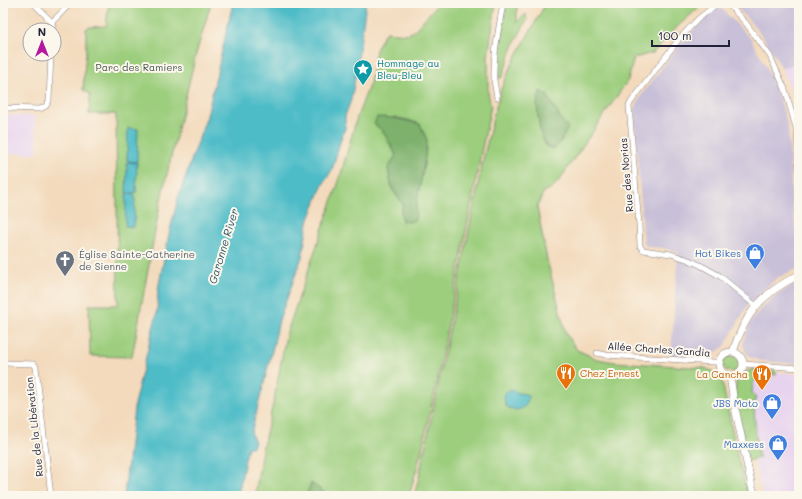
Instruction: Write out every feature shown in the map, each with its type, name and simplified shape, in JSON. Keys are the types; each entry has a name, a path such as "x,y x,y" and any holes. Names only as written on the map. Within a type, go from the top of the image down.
{"street":[{"path":"33,3 52,22 67,5 61,3"},
{"path":"497,98 494,80 494,66 503,3"},
{"name":"Rue des Norias","path":"718,3 698,19 679,38 629,106 640,246 643,250 671,254 700,265 720,276 756,306"},
{"path":"727,3 745,22 770,56 785,89 797,131 799,173"},
{"path":"3,108 40,109 46,106 49,100 51,62"},
{"path":"733,352 741,329 756,306 768,294 799,275"},
{"path":"733,352 737,353 743,359 744,364 740,372 735,376 730,376 721,371 720,362 724,354 733,352"},
{"name":"Allée Charles Gandia","path":"597,353 635,358 720,362"},
{"name":"Rue de la Libération","path":"3,363 34,364 36,367 50,496"},
{"path":"744,364 799,368"},
{"path":"730,376 734,403 754,496"}],"shaded area":[{"path":"733,3 799,3 799,61 782,69 766,41"},
{"path":"721,8 751,39 767,68 782,106 788,128 792,204 799,244 799,268 777,278 747,306 725,346 718,351 702,356 671,355 678,252 663,248 648,247 644,244 634,111 642,94 686,37 716,9"},
{"path":"799,61 799,122 791,90 782,69"},
{"path":"3,115 35,116 37,154 3,153"},
{"path":"799,282 799,364 762,361 750,357 745,351 743,343 750,323 760,310 772,299"},
{"path":"759,371 799,374 799,496 763,496 750,441 744,375"}],"green space":[{"name":"Parc des Ramiers","path":"109,3 211,3 196,54 161,199 132,357 90,356 89,305 118,305 116,114 89,114 90,94 83,90 86,29 90,27 106,26"},
{"path":"440,3 496,3 488,56 488,93 491,106 438,376 421,453 409,496 329,496 311,483 306,496 255,496 262,450 274,400 286,335 339,181 357,117 370,83 376,50 384,34 387,32 406,34 413,32","holes":["393,117 420,124 427,140 417,201 401,213 403,204 392,189 388,169 396,155 383,131"]},
{"path":"507,3 517,3 517,22 526,14 527,20 514,44 502,77 499,79 499,52"},
{"path":"546,3 592,3 595,8 596,3 704,3 678,26 653,53 634,58 628,80 558,182 550,189 544,191 537,207 547,260 566,334 577,350 597,359 615,362 705,368 716,374 720,378 723,385 737,454 748,496 531,496 525,494 524,496 414,496 450,327 482,164 494,114 501,89 512,64"},
{"path":"540,91 547,95 568,128 561,141 554,149 546,146 540,132 537,106"},
{"path":"377,117 398,119 420,124 427,140 415,220 409,222 402,221 401,213 403,204 392,189 388,169 396,155 383,131 374,124"},
{"path":"731,356 738,361 739,364 734,371 731,372 724,367 723,364 728,357"},
{"path":"755,369 774,370 776,375 770,374 770,380 757,379 753,383 752,393 756,396 755,417 759,458 748,461 737,407 736,387 737,380 741,375 747,371"},
{"path":"311,483 329,496 306,496"}],"water":[{"name":"Garonne River","path":"233,3 366,3 355,79 351,100 345,116 345,129 332,170 322,186 308,222 302,257 279,320 251,434 255,442 253,447 248,447 238,496 124,496 135,400 157,313 158,289 169,234 179,195 207,116"},
{"path":"128,128 138,129 137,162 127,161"},
{"path":"127,162 137,163 136,193 126,193"},
{"path":"126,194 135,195 134,227 125,226"},
{"path":"513,390 528,396 527,403 523,408 517,410 509,408 505,405 504,395 506,392"}],"place":[{"name":"Hommage au Bleu-Bleu","path":"363,86"},
{"name":"Hot Bikes","path":"755,270"},
{"name":"Église Sainte-Catherine de Sienne","path":"65,277"},
{"name":"Chez Ernest","path":"566,390"},
{"name":"La Cancha","path":"762,391"},
{"name":"JBS Moto","path":"772,420"},
{"name":"Maxxess","path":"778,461"}]}
